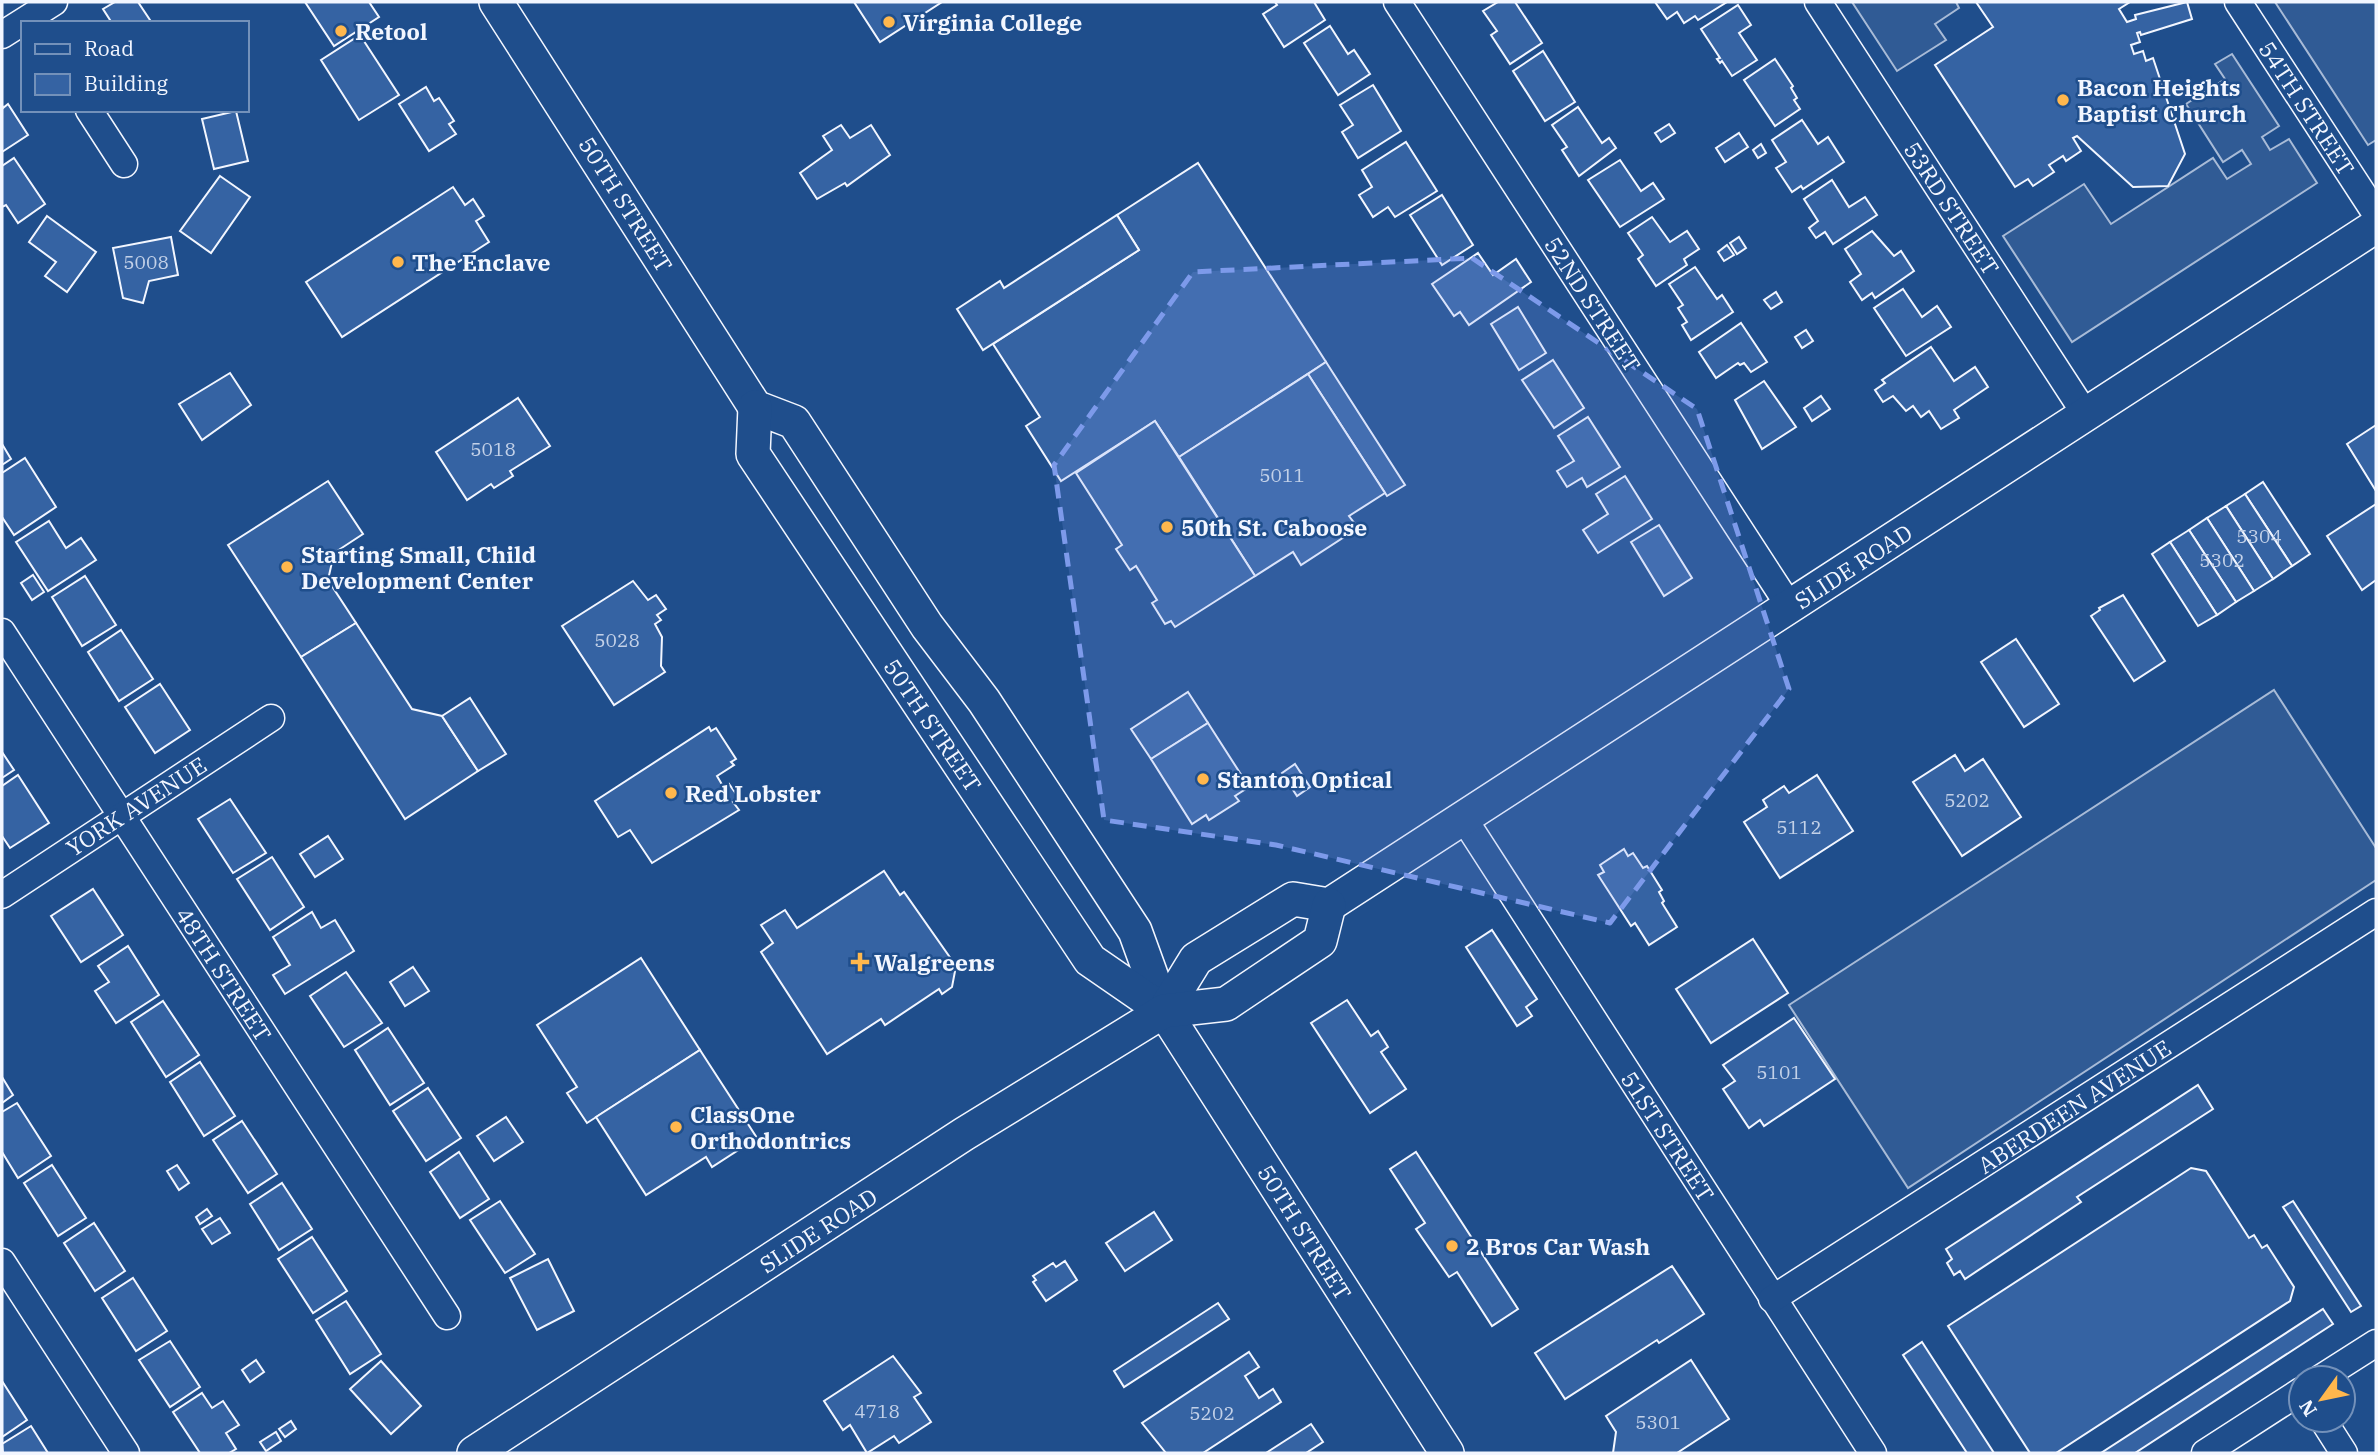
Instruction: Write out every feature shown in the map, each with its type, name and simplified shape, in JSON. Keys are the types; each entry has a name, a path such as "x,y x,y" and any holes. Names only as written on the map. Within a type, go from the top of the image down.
{"main road":[{"name":"50TH STREET","path":"496,2 755,407 753,454 1090,960 1164,1011"},
{"name":"SLIDE ROAD","path":"1164,1011 1196,960 1293,899 1329,905 2376,226"},
{"name":"50TH STREET","path":"755,407 794,422 927,626 984,701 1135,931 1164,1011 1447,1453"},
{"name":"SLIDE ROAD","path":"474,1453 964,1134 1164,1011 1226,1004 1320,941 1329,905"}],"street":[{"path":"2,35 27,14 54,2"},
{"name":"52ND STREET","path":"1396,2 1790,607"},
{"name":"53RD STREET","path":"1818,2 2086,415"},
{"name":"54TH STREET","path":"2238,2 2376,214"},
{"path":"90,112 124,164"},
{"name":"48TH STREET","path":"2,632 447,1316"},
{"name":"YORK AVENUE","path":"2,895 271,718"},
{"name":"51ST STREET","path":"1464,819 1873,1453"},
{"name":"ABERDEEN AVENUE","path":"1772,1299 2376,912"},
{"path":"2,1262 126,1453"},
{"path":"2344,1364 2376,1343"},
{"path":"2205,1453 2287,1400"},
{"path":"2332,1434 2344,1453"}],"highlighted area":[{"path":"1472,258 1697,409 1789,689 1610,923 1276,845 1104,820 1054,465 1193,272"}],"shaded area":[{"path":"1852,2 1956,2 1959,8 1935,24 1946,40 1897,71"},
{"path":"2275,2 2376,2 2376,140 2368,145"},
{"path":"2232,54 2279,126 2262,137 2270,150 2289,139 2317,183 2072,342 2003,236 2084,184 2111,224 2213,158 2227,179 2251,164 2242,150 2223,162 2186,104 2225,79 2215,64"},
{"path":"2274,690 2376,848 2376,880 1908,1188 1789,1005"}],"building":[{"path":"115,2 138,2 151,21 111,21 103,9"},
{"name":"Retool","path":"305,2 369,2 379,17 334,46"},
{"name":"Virginia College","path":"854,2 942,2 880,42"},
{"path":"1275,2 1314,2 1325,20 1284,47 1263,14 1277,5"},
{"path":"1498,2 1515,2 1542,43 1510,64 1491,35 1497,31 1483,11"},
{"path":"1655,2 1727,2 1698,20 1695,16 1684,23 1677,12 1667,19"},
{"name":"Bacon Heights Baptist Church","path":"1976,2 2130,2 2119,9 2127,22 2136,19 2135,15 2187,2 2192,19 2141,35 2140,32 2137,33 2140,42 2131,45 2134,54 2143,51 2146,61 2153,58 2185,154 2168,186 2133,187 2077,136 2073,138 2081,151 2066,161 2063,156 2049,165 2054,172 2033,186 2028,179 2015,187 1935,65 1993,27"},
{"path":"1738,5 1751,25 1739,33 1757,60 1732,76 1722,61 1720,63 1717,59 1720,58 1701,29"},
{"path":"1330,26 1348,54 1354,50 1370,74 1338,95 1304,43"},
{"path":"360,35 399,95 359,120 321,60"},
{"path":"1543,51 1575,102 1545,121 1513,71"},
{"path":"1775,59 1793,86 1791,88 1797,98 1794,100 1800,109 1775,126 1744,80"},
{"path":"1373,85 1401,131 1358,158 1342,132 1353,125 1340,105"},
{"path":"426,87 434,101 439,98 454,121 449,124 456,134 429,151 399,104"},
{"path":"8,104 28,135 2,152 2,105 3,108"},
{"path":"1578,107 1602,143 1609,138 1616,148 1579,176 1562,150 1567,147 1552,125"},
{"path":"236,112 248,161 214,169 202,119"},
{"path":"1802,120 1818,144 1828,137 1844,162 1803,189 1801,186 1792,192 1776,168 1786,162 1772,140"},
{"path":"1669,124 1675,133 1661,142 1655,133"},
{"path":"841,125 850,138 871,125 890,155 847,186 845,183 817,199 800,173 832,150 823,136"},
{"path":"1739,133 1748,147 1725,162 1716,148"},
{"path":"1406,142 1437,191 1395,217 1388,207 1373,217 1359,195 1372,187 1362,170"},
{"path":"1761,144 1766,153 1758,158 1753,150"},
{"path":"14,158 45,204 18,223 6,205 2,207 2,166"},
{"path":"1620,160 1641,191 1653,183 1664,199 1620,227 1588,180"},
{"path":"1198,163 1326,362 1179,457 1155,421 1061,481 1026,426 1040,417 993,344 1139,250 1117,215"},
{"path":"220,176 250,197 211,253 180,231"},
{"path":"1832,180 1849,207 1865,197 1877,215 1833,244 1825,232 1816,238 1809,228 1818,221 1804,199"},
{"name":"The Enclave","path":"453,187 465,205 473,199 484,216 476,221 489,242 342,337 306,282"},
{"path":"1442,195 1473,245 1442,265 1410,215"},
{"path":"1117,215 1139,250 983,350 957,309 1000,281 1004,288"},
{"path":"47,216 96,252 67,292 45,276 56,262 29,242"},
{"path":"1652,217 1670,242 1687,231 1699,249 1684,259 1687,265 1656,286 1638,259 1643,255 1628,233"},
{"path":"1872,231 1894,256 1901,251 1914,271 1875,298 1872,293 1862,300 1850,282 1861,274 1845,249"},
{"path":"171,237 178,275 149,281 143,303 123,298 113,248"},
{"path":"1739,237 1746,248 1737,254 1730,243"},
{"path":"1727,245 1734,255 1724,261 1718,252"},
{"path":"1478,253 1493,275 1516,259 1531,282 1469,325 1460,312 1454,316 1432,284"},
{"path":"1695,267 1717,299 1722,295 1733,312 1691,340 1682,325 1687,322 1678,308 1683,305 1669,284"},
{"path":"1903,289 1922,317 1937,306 1951,327 1906,356 1874,308"},
{"path":"1776,292 1782,302 1771,309 1764,300"},
{"path":"1518,307 1546,353 1519,370 1491,324"},
{"path":"1741,323 1767,362 1751,372 1744,363 1738,363 1716,378 1699,352"},
{"path":"1806,330 1813,341 1802,348 1795,337"},
{"path":"1931,347 1954,381 1975,367 1988,387 1954,410 1959,418 1941,429 1929,411 1921,417 1913,406 1906,411 1893,396 1883,402 1875,390 1885,383 1882,380"},
{"path":"1553,360 1584,408 1554,428 1522,380"},
{"path":"1326,362 1405,485 1387,496 1308,374"},
{"path":"230,373 251,405 202,440 179,404"},
{"path":"1308,374 1385,493 1349,516 1358,528 1301,565 1293,552 1255,576 1179,457"},
{"path":"1764,381 1796,427 1762,449 1735,400"},
{"path":"1821,396 1830,409 1812,421 1804,408"},
{"path":"518,398 550,446 510,471 513,476 494,488 491,484 467,500 436,452"},
{"path":"1588,417 1620,467 1587,487 1582,478 1567,487 1557,471 1574,461 1558,436"},
{"name":"50th St. Caboose","path":"1155,421 1255,576 1175,627 1171,621 1165,624 1152,603 1157,600 1136,566 1130,570 1116,549 1122,545 1076,473"},
{"path":"2376,425 2376,491 2347,444"},
{"path":"2,444 11,459 2,465"},
{"path":"25,458 56,507 14,535 2,517 2,473"},
{"path":"1625,476 1652,519 1598,553 1583,530 1608,514 1596,494"},
{"name":"Starting Small, Child Development Center","path":"328,481 363,534 334,553 328,580 356,623 301,657 228,545"},
{"path":"2263,482 2310,554 2292,566 2245,494"},
{"path":"2245,494 2292,566 2273,579 2226,506"},
{"path":"2376,504 2376,580 2362,590 2327,536"},
{"path":"2226,506 2273,579 2254,591 2207,518"},
{"path":"2207,518 2254,591 2236,602 2189,530"},
{"path":"49,521 66,548 81,538 96,560 48,591 16,542"},
{"path":"1659,525 1692,578 1664,596 1631,542"},
{"path":"2189,530 2236,602 2217,615 2170,542"},
{"path":"2170,542 2217,615 2198,626 2152,554"},
{"path":"33,575 44,592 32,600 21,583"},
{"path":"85,576 116,625 82,646 52,597"},
{"path":"633,581 648,600 656,595 666,609 657,615 661,620 655,624 662,637 661,666 665,672 614,705 562,626"},
{"path":"2123,595 2165,661 2134,681 2091,616 2100,610 2099,608"},
{"path":"356,623 412,709 442,716 478,771 405,819 301,657"},
{"path":"121,630 153,679 119,701 88,652"},
{"path":"2016,639 2059,704 2024,727 1981,662"},
{"path":"160,684 190,730 155,753 125,707"},
{"path":"1188,692 1208,723 1151,759 1131,729"},
{"path":"470,698 506,754 478,771 442,716"},
{"name":"Stanton Optical","path":"1208,723 1249,787 1235,796 1239,801 1209,820 1206,815 1192,824 1151,759"},
{"name":"Red Lobster","path":"709,727 711,731 716,728 736,759 731,762 734,765 717,776 724,788 729,784 739,798 733,802 739,810 652,863 630,830 618,837 595,801"},
{"path":"2,752 14,770 2,778"},
{"path":"1955,755 1965,771 1983,759 2021,817 1962,856 1913,782"},
{"path":"1295,764 1310,787 1297,796 1282,773"},
{"path":"18,775 49,823 10,848 2,836 2,786"},
{"path":"1817,775 1853,831 1780,878 1744,822 1767,807 1763,800 1784,786 1789,793"},
{"path":"230,799 266,853 233,873 198,819"},
{"path":"328,836 343,859 315,877 300,854"},
{"path":"1624,849 1628,856 1633,853 1643,868 1647,866 1662,890 1659,892 1664,901 1662,903 1677,927 1649,945 1635,923 1631,926 1598,875 1604,872 1600,865"},
{"path":"272,857 304,907 270,930 237,879"},
{"name":"Walgreens","path":"884,871 900,895 904,892 956,966 952,987 942,994 939,989 885,1025 881,1019 827,1054 761,952 773,943 761,925 785,910 797,928"},
{"path":"93,889 123,935 81,962 51,916"},
{"path":"312,912 321,928 335,920 354,951 285,994 273,975 290,965 273,937"},
{"path":"1492,930 1537,999 1526,1007 1532,1016 1517,1026 1466,947"},
{"path":"1753,939 1788,993 1711,1043 1676,989"},
{"path":"128,946 159,995 116,1023 95,991 109,982 98,966"},
{"path":"641,958 700,1050 587,1123 567,1093 577,1087 537,1025"},
{"path":"413,967 429,991 405,1006 390,982"},
{"path":"346,972 382,1023 344,1047 310,996"},
{"path":"1347,1000 1371,1036 1378,1031 1388,1047 1381,1052 1406,1089 1370,1113 1311,1023"},
{"path":"163,1001 199,1055 166,1077 131,1022"},
{"path":"1794,1018 1835,1079 1764,1126 1760,1120 1749,1128 1723,1089 1735,1081 1723,1065"},
{"path":"388,1028 424,1083 390,1105 355,1050"},
{"name":"ClassOne Orthodontrics","path":"700,1050 757,1138 712,1167 706,1157 646,1195 596,1117"},
{"path":"200,1062 235,1116 204,1136 170,1082"},
{"path":"2,1077 13,1095 2,1103"},
{"path":"2198,1085 2213,1109 2077,1197 2081,1202 1965,1279 1960,1271 1954,1275 1947,1263 1952,1259 1946,1249"},
{"path":"428,1088 461,1138 426,1161 393,1111"},
{"path":"17,1103 51,1156 18,1178 2,1152 2,1112"},
{"path":"506,1117 523,1142 494,1161 477,1136"},
{"path":"242,1121 277,1174 248,1193 213,1140"},
{"path":"459,1152 489,1199 460,1218 430,1172"},
{"name":"2 Bros Car Wash","path":"1416,1152 1518,1309 1492,1326 1457,1272 1449,1277 1416,1229 1425,1223 1390,1169"},
{"path":"52,1165 86,1218 58,1236 24,1183"},
{"path":"177,1165 189,1183 179,1190 167,1171"},
{"path":"2191,1168 2206,1171 2249,1238 2254,1235 2262,1248 2267,1245 2294,1287 2290,1301 2056,1453 2030,1453 1948,1326"},
{"path":"282,1183 312,1229 279,1250 250,1204"},
{"path":"500,1201 535,1254 505,1273 470,1220"},
{"path":"2293,1201 2361,1306 2351,1312 2283,1207"},
{"path":"207,1209 212,1216 200,1224 196,1217"},
{"path":"1154,1212 1172,1240 1125,1271 1106,1243"},
{"path":"220,1218 230,1233 212,1244 202,1229"},
{"path":"94,1223 125,1271 95,1291 64,1243"},
{"path":"312,1237 347,1291 313,1313 278,1259"},
{"path":"548,1259 574,1311 537,1330 510,1278"},
{"path":"1065,1261 1077,1280 1046,1301 1033,1282 1036,1280 1033,1276 1053,1263 1056,1267"},
{"path":"1672,1266 1704,1314 1659,1343 1657,1340 1565,1399 1535,1353"},
{"path":"133,1278 167,1331 136,1351 102,1298"},
{"path":"346,1301 381,1354 350,1374 316,1320"},
{"path":"1218,1303 1229,1319 1124,1387 1114,1371"},
{"path":"2323,1309 2333,1324 2135,1453 2101,1453"},
{"path":"170,1341 200,1387 170,1407 139,1360"},
{"path":"1922,1342 1994,1453 1967,1453 1903,1355"},
{"path":"1249,1352 1259,1367 1245,1376 1259,1398 1273,1389 1281,1402 1203,1453 1166,1453 1142,1423"},
{"path":"893,1356 921,1393 914,1397 931,1422 899,1443 894,1436 867,1453 850,1425 843,1430 824,1401"},
{"path":"256,1360 264,1372 250,1382 242,1370"},
{"path":"1691,1360 1729,1419 1677,1453 1613,1453 1616,1432 1606,1416"},
{"path":"381,1361 421,1406 391,1434 350,1389"},
{"path":"2,1381 27,1420 2,1437"},
{"path":"202,1393 212,1408 223,1401 239,1425 226,1433 236,1449 229,1453 200,1453 173,1412"},
{"path":"291,1421 296,1429 285,1437 279,1429"},
{"path":"1311,1424 1323,1442 1306,1453 1266,1453"},
{"path":"31,1426 48,1453 3,1453 2,1444"},
{"path":"276,1432 281,1441 266,1451 260,1442"}],"place":[{"name":"Virginia College","path":"889,22"},
{"name":"Retool","path":"341,31"},
{"name":"Bacon Heights Baptist Church","path":"2063,100"},
{"name":"The Enclave","path":"398,262"},
{"name":"50th St. Caboose","path":"1167,527"},
{"name":"Starting Small, Child Development Center","path":"287,567"},
{"name":"Stanton Optical","path":"1203,779"},
{"name":"Red Lobster","path":"671,793"},
{"name":"Walgreens","path":"860,962"},
{"name":"ClassOne Orthodontrics","path":"676,1127"},
{"name":"2 Bros Car Wash","path":"1452,1246"}]}
